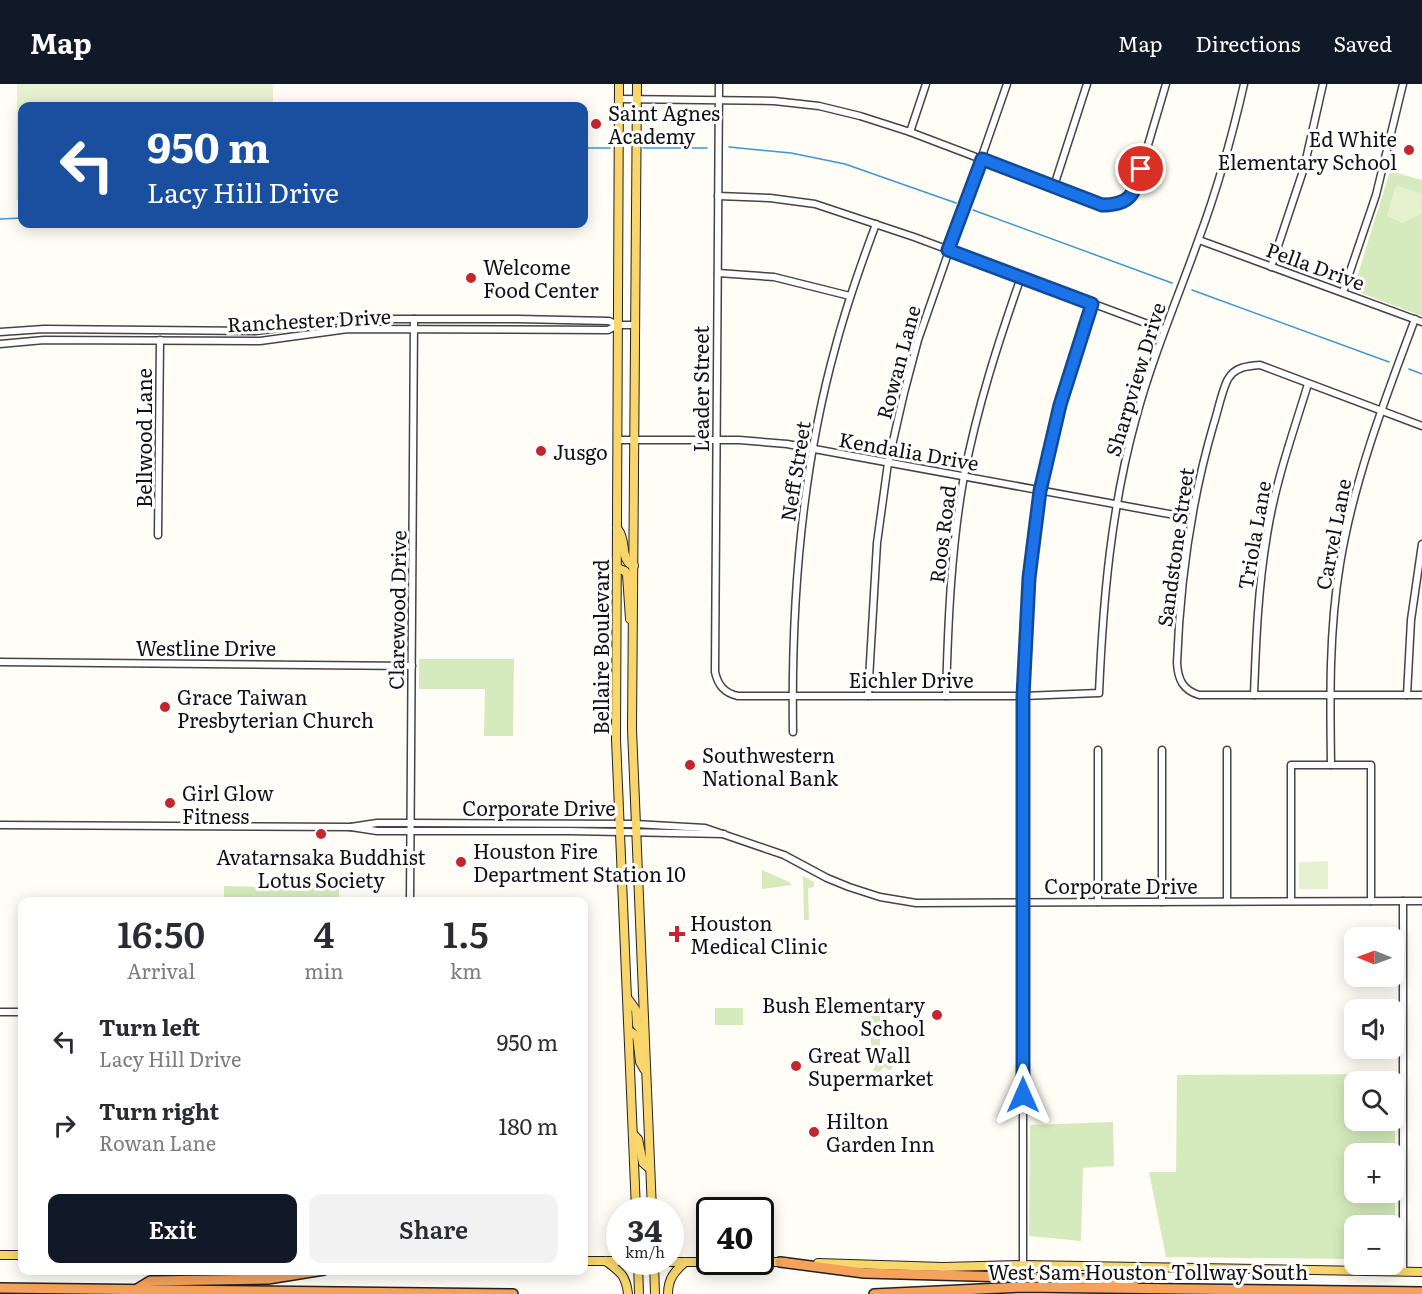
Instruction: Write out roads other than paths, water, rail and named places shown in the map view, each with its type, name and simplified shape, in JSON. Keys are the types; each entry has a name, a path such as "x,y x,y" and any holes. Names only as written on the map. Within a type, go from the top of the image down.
{"highway":[{"path":"780,1262 864,1273 1123,1280 1137,1288"},
{"path":"135,1290 150,1281 268,1278 289,1275"},
{"name":"West Sam Houston Tollway South","path":"874,1294 1023,1287 1422,1292"},
{"path":"0,1288 513,1294"}],"main road":[{"name":"Bellaire Boulevard","path":"620,84 616,729 635,1197"},
{"name":"Bellaire Boulevard","path":"637,84 632,729 651,1197"},
{"path":"617,528 623,535 625,559 634,566"},
{"path":"617,568 625,571 627,575 628,608 633,635"},
{"path":"616,729 632,729"},
{"path":"628,999 636,1010 637,1025 644,1033"},
{"path":"629,1031 633,1032 639,1042 640,1062 646,1073"},
{"path":"633,1133 638,1139 643,1163 650,1168"},
{"path":"0,1255 18,1255"},
{"path":"588,1261 606,1261"},
{"path":"668,1294 672,1275 685,1262 780,1262 943,1267 1023,1265 1344,1270"},
{"path":"1404,1271 1422,1272"},
{"path":"623,1275 627,1283 628,1294"},
{"path":"638,1275 639,1294"},
{"path":"654,1275 655,1294"}],"street":[{"name":"Leader Street","path":"719,84 715,672 717,682 724,691"},
{"path":"910,132 926,84"},
{"name":"Rowan Lane","path":"868,696 877,543 888,463 918,340 1007,84"},
{"path":"1054,186 1087,84"},
{"path":"619,99 718,99 774,101 819,106 910,132 1102,205 1117,205 1128,199 1135,189 1166,84"},
{"name":"Sharpview Drive","path":"1100,693 1106,573 1116,505 1136,418 1164,330 1199,240 1232,138 1244,84"},
{"path":"1271,267 1304,168 1323,84"},
{"path":"1343,292 1376,195 1402,84"},
{"path":"718,196 770,198 814,204 876,224 1164,330"},
{"name":"Neff Street","path":"793,732 795,625 803,506 835,347 850,296 876,224"},
{"name":"Pella Drive","path":"1199,240 1419,320"},
{"path":"717,273 774,277 850,296"},
{"name":"Roos Road","path":"946,696 952,567 964,477 992,361 1021,277"},
{"path":"1023,1265 1023,696 1029,578 1040,491 1060,405 1092,304"},
{"name":"Ranchester Drive","path":"0,332 275,330 333,320 414,319 609,321 618,325 635,325"},
{"name":"Clarewood Drive","path":"410,897 414,319"},
{"path":"518,319 518,330"},
{"path":"333,320 335,330"},
{"path":"561,320 561,330"},
{"name":"Carvel Lane","path":"1331,765 1330,695 1340,563 1357,486 1381,411 1419,320"},
{"name":"Ranchester Drive","path":"0,344 61,340 276,340 335,330 608,330 618,325"},
{"path":"61,330 61,340"},
{"path":"137,330 137,339"},
{"path":"236,331 236,341"},
{"name":"Bellwood Lane","path":"158,536 160,340"},
{"name":"Sandstone Street","path":"1254,695 1199,695 1184,686 1178,675 1182,584 1191,518 1206,449 1228,378 1242,366 1260,365 1308,384"},
{"path":"1308,384 1422,426"},
{"name":"Triola Lane","path":"1254,695 1257,612 1267,533 1282,466 1308,384"},
{"name":"Kendalia Drive","path":"618,440 767,442 1191,518"},
{"path":"1407,695 1411,620 1422,544"},
{"name":"Westline Drive","path":"0,662 412,666"},
{"name":"Eichler Drive","path":"724,691 738,696 1023,696 1100,693"},
{"path":"1254,695 1422,695"},
{"path":"1098,750 1098,902"},
{"path":"1162,750 1162,902"},
{"path":"1227,750 1227,902"},
{"path":"1291,901 1291,765 1371,765 1371,901"},
{"name":"Corporate Drive","path":"351,827 410,822 619,828"},
{"name":"Corporate Drive","path":"0,825 351,827 377,831 635,828 713,836 724,834 784,855 827,878 880,897 916,903 1422,901"},
{"path":"1402,901 1403,1215"},
{"path":"0,1012 18,1012"}],"waterway":[{"path":"729,147 791,153 845,164 956,203"},
{"path":"588,148 610,148"},
{"path":"643,148 707,148"},
{"path":"973,210 1172,283"},
{"path":"0,219 18,218"},
{"path":"1192,290 1389,362"},
{"path":"1409,369 1422,374"}],"place":[{"name":"Saint Agnes Academy","path":"596,124"},
{"name":"Ed White Elementary School","path":"1409,150"},
{"name":"Welcome Food Center","path":"471,278"},
{"name":"Jusgo","path":"541,451"},
{"name":"Grace Taiwan Presbyterian Church","path":"165,707"},
{"name":"Southwestern National Bank","path":"690,765"},
{"name":"Girl Glow Fitness","path":"170,803"},
{"name":"Avatarnsaka Buddhist Lotus Society","path":"321,834"},
{"name":"Houston Fire Department Station 10","path":"461,862"},
{"name":"Houston Medical Clinic","path":"677,934"},
{"name":"Bush Elementary School","path":"937,1015"},
{"name":"Great Wall Supermarket","path":"796,1066"},
{"name":"Hilton Garden Inn","path":"814,1132"}]}
